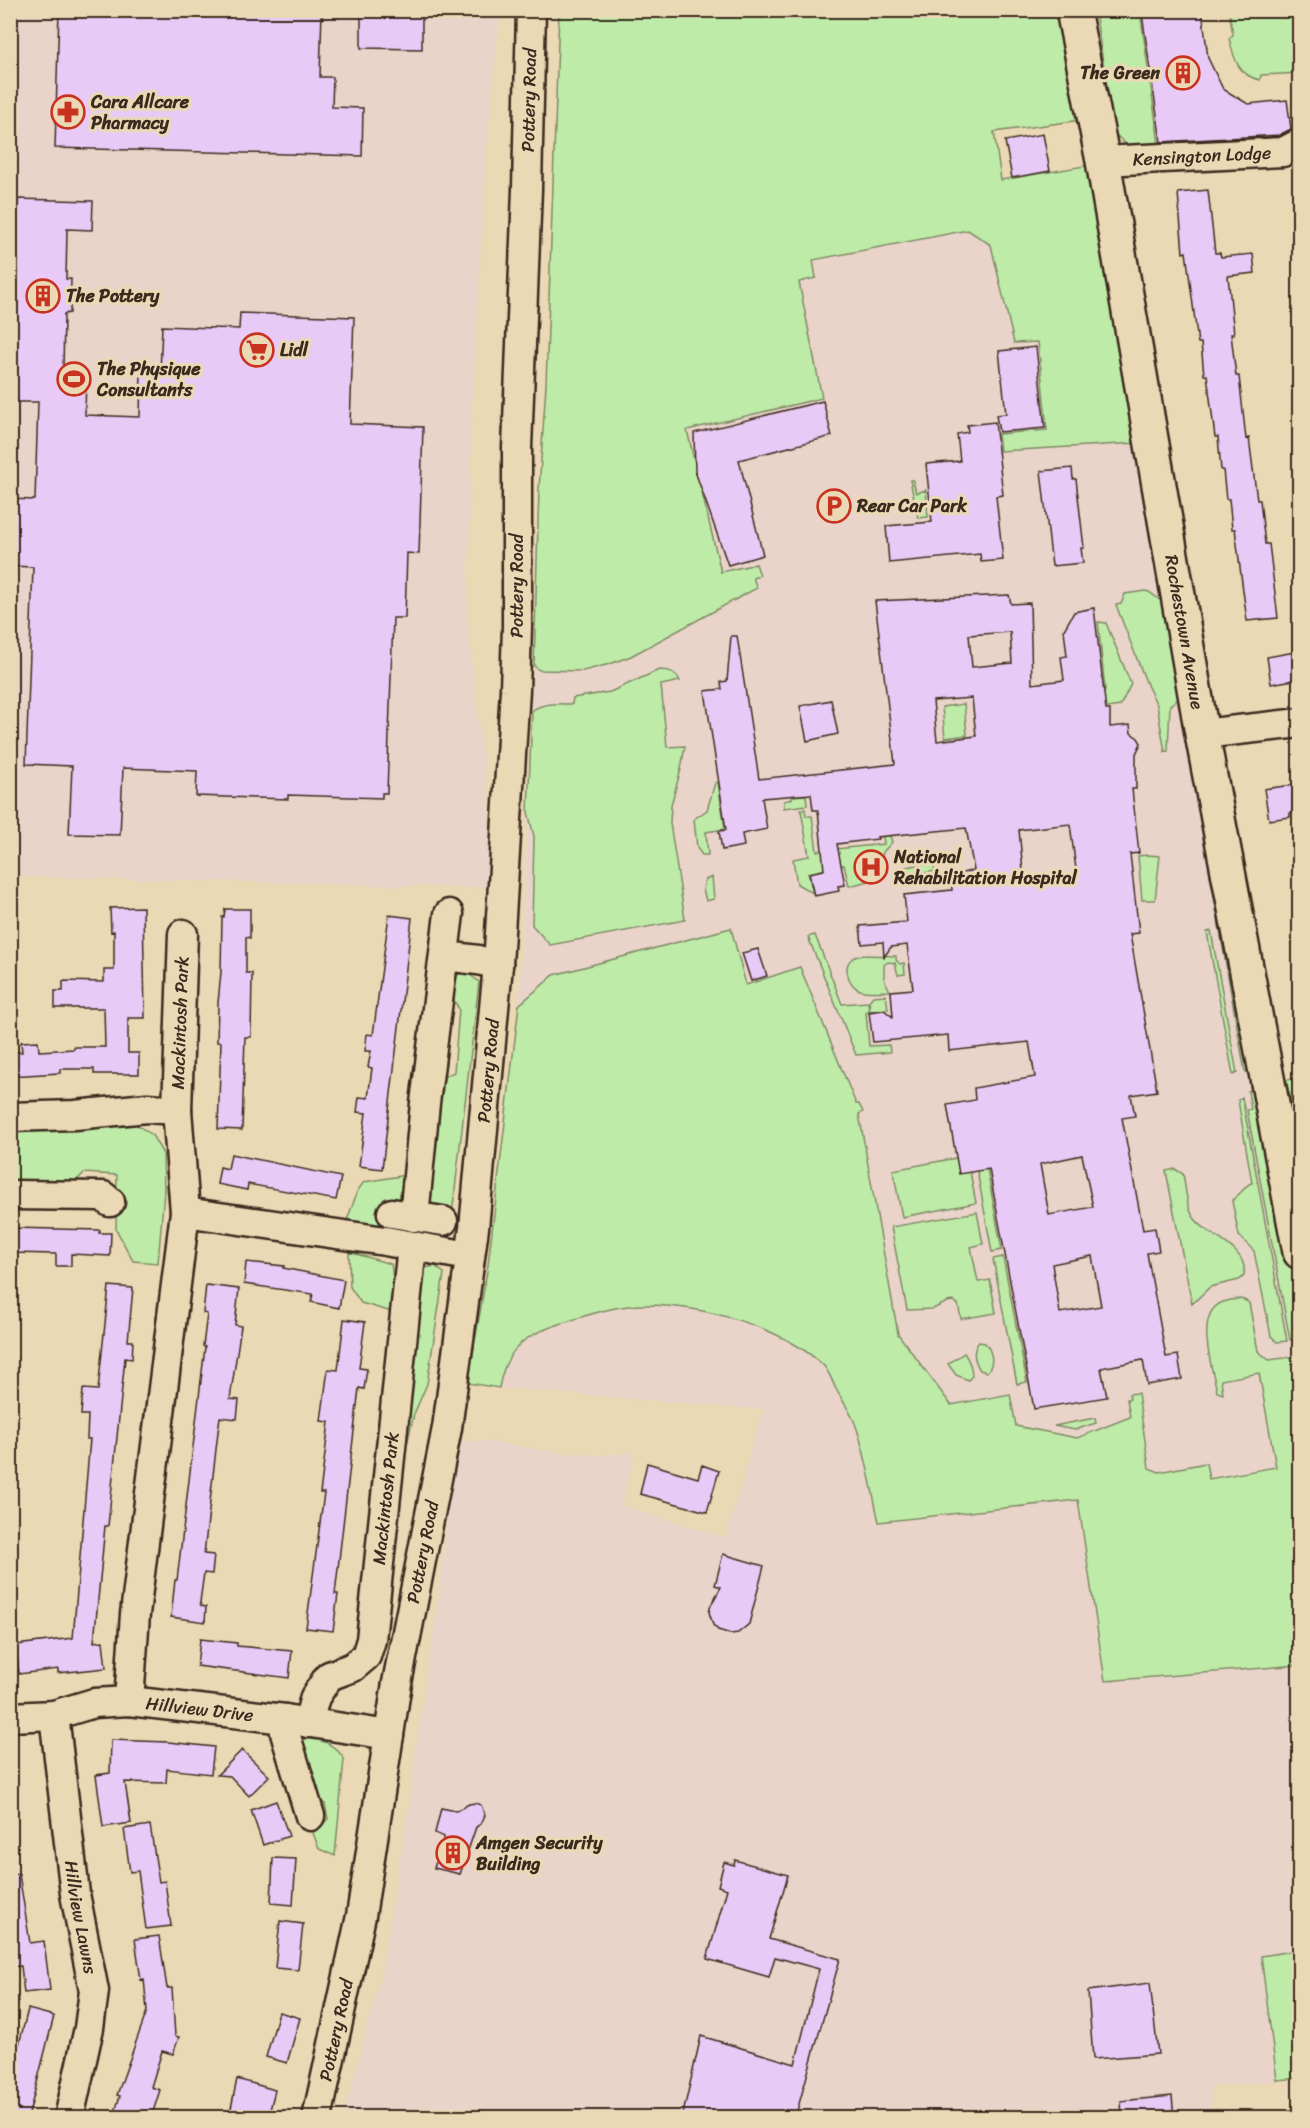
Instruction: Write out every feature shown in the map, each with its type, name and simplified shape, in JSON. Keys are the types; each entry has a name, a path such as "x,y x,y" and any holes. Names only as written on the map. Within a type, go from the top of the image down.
{"main road":[{"name":"Rochestown Avenue","path":"1073,10 1103,161 1203,734 1299,1252"}],"street":[{"name":"Pottery Road","path":"317,2118 362,1916 389,1735 447,1428 474,1228 498,965 517,626 517,455 531,10"},
{"name":"Kensington Lodge","path":"1103,161 1283,153 1299,143"},
{"path":"1203,734 1299,723"},
{"path":"443,1221 403,1215 425,1103 449,914"},
{"name":"Mackintosh Park","path":"129,1701 135,1614 185,1212 177,1110 183,934"},
{"path":"445,956 498,965"},
{"name":"Mackintosh Park","path":"10,1117 75,1115 147,1108 177,1110"},
{"path":"10,1195 103,1196 110,1202"},
{"path":"185,1212 469,1256"},
{"name":"Mackintosh Park","path":"297,1721 329,1676 353,1667 366,1656 370,1640 412,1246"},
{"name":"Hillview Drive","path":"10,1717 54,1715 94,1703 129,1701 297,1721 389,1735"},
{"name":"Hillview Lawns","path":"54,1715 75,1894 94,1991 89,2028 69,2118"},
{"path":"297,1721 285,1733 310,1816"}],"shaded area":[{"path":"11,11 500,11 485,170 472,413 467,621 489,811 491,888 11,876"},
{"name":"National Rehabilitation Hospital","path":"559,11 1081,120 994,132 1001,180 1090,165 1299,1325 1299,2078 1210,2087 1214,2118 343,2118 380,1980 409,1806 438,1603 454,1451 464,1441 487,1441 559,1453 603,1455 635,1452 621,1506 726,1537 760,1419 766,1410 499,1388 468,1383 488,1265 519,1005 539,490 546,385"}],"green space":[{"path":"559,11 1060,11 1081,120 994,132 1001,180 1090,165 1138,443 1000,451 998,434 1047,430 1038,342 1014,343 991,245 968,230 813,260 816,278 799,282 822,398 687,430 721,572 756,564 760,575 753,578 757,588 631,656 610,664 583,671 539,670 534,666 539,490 546,385"},
{"path":"1095,11 1140,11 1159,144 1127,145 1116,135"},
{"path":"1229,11 1299,11 1299,73 1261,75 1260,80 1252,78 1241,70 1229,38 1233,35"},
{"path":"910,480 913,480 916,493 926,490 928,517 918,518"},
{"path":"1145,591 1164,603 1182,692 1170,705 1168,751 1165,752 1157,705 1116,605 1121,604 1125,594"},
{"path":"1098,622 1106,623 1131,684 1120,706 1107,708 1101,704 1100,696 1105,690"},
{"path":"659,670 672,672 680,681 661,685 667,747 685,746 671,805 670,823 685,920 550,945 532,925 534,836 528,812 532,711 546,705 572,704 573,698 610,692"},
{"path":"964,704 967,735 945,738 942,707"},
{"path":"718,782 725,829 706,832 708,855 702,855 697,848 694,819 707,810 715,783"},
{"path":"806,795 807,805 784,808 784,801 792,799 792,796"},
{"path":"805,809 806,816 812,816 817,851 884,844 881,819 884,818 892,842 883,852 877,879 849,886 844,865 808,873 813,893 797,884 793,859 809,856 801,810"},
{"path":"1138,856 1160,856 1155,900 1142,900"},
{"path":"933,862 935,871 898,879 897,873 901,868"},
{"path":"1210,875 1214,878 1258,1070 1245,1072"},
{"path":"712,877 714,899 706,901 703,889 705,880"},
{"path":"731,928 746,985 800,967 856,1104 859,1104 863,1112 859,1114 898,1334 951,1405 1010,1394 1016,1426 1077,1438 1130,1417 1127,1399 1130,1399 1129,1394 1138,1393 1149,1468 1159,1472 1206,1463 1209,1479 1276,1467 1259,1373 1221,1380 1223,1394 1217,1392 1207,1340 1210,1315 1216,1306 1236,1299 1246,1301 1249,1303 1258,1351 1269,1360 1299,1356 1299,1665 1105,1681 1078,1500 879,1522 864,1452 855,1424 825,1367 806,1351 785,1339 739,1320 667,1306 635,1305 606,1310 542,1331 522,1342 508,1360 499,1388 468,1383 488,1265 519,1005 554,975"},
{"path":"1211,931 1237,1073 1233,1075 1207,932"},
{"path":"815,935 842,1004 868,1002 869,1011 866,1012 869,1046 889,1045 890,1052 856,1055 808,937"},
{"path":"862,955 896,956 900,964 904,963 905,974 898,975 895,963 888,962 884,965 884,979 890,991 860,990 850,980 847,966 854,957"},
{"path":"461,973 469,974 479,982 452,1215 437,1210 429,1199 442,1084 445,1076 454,1072 459,1009 453,999 455,977"},
{"path":"886,995 888,1009 870,1011 869,1001 873,996"},
{"path":"1299,1078 1299,1116 1295,1117 1286,1080"},
{"path":"1262,1089 1299,1298 1299,1337 1290,1340 1247,1110 1251,1109 1248,1091"},
{"path":"1242,1097 1287,1341 1277,1342 1271,1336 1254,1251 1239,1236 1232,1201 1252,1183 1238,1100"},
{"path":"134,1123 152,1135 163,1154 164,1191 158,1263 133,1261 116,1229 117,1175 84,1173 72,1185 11,1184 10,1125"},
{"path":"967,1156 976,1203 902,1217 893,1170"},
{"path":"985,1158 1002,1250 992,1252 975,1160"},
{"path":"1175,1169 1183,1174 1188,1204 1195,1219 1234,1250 1244,1266 1244,1276 1239,1280 1210,1287 1192,1304 1166,1171"},
{"path":"407,1175 401,1200 389,1203 384,1228 346,1223 358,1190 364,1182"},
{"path":"977,1212 983,1244 971,1247 978,1282 990,1280 996,1313 961,1319 958,1304 953,1301 933,1309 907,1310 891,1227"},
{"path":"349,1252 391,1264 394,1285 392,1312 361,1303 350,1287"},
{"path":"1003,1257 1027,1382 1017,1384 993,1259"},
{"path":"435,1266 444,1273 427,1384 414,1414 400,1474 420,1269"},
{"path":"979,1342 985,1343 991,1353 992,1361 987,1372 980,1370 975,1360 974,1353"},
{"path":"964,1353 969,1361 972,1376 968,1380 956,1375 948,1364"},
{"path":"1095,1418 1096,1423 1075,1430 1054,1426"},
{"path":"303,1734 321,1740 336,1749 344,1759 335,1856 319,1849 313,1833 328,1819 325,1804 314,1797 299,1742"},
{"path":"1299,1950 1299,2078 1277,2080 1261,1956"}],"building":[{"path":"59,10 322,10 320,77 333,77 332,107 363,108 362,156 55,148"},
{"path":"361,10 422,10 422,49 361,48"},
{"name":"The Green","path":"1168,10 1202,10 1208,58 1223,89 1248,104 1287,100 1291,129 1279,135 1161,142 1142,14"},
{"path":"1043,134 1050,171 1012,178 1005,141"},
{"path":"1208,190 1215,253 1220,253 1221,257 1253,254 1255,273 1228,276 1234,334 1231,334 1257,500 1260,500 1265,544 1269,544 1278,618 1247,621 1235,529 1232,529 1229,499 1226,499 1207,375 1204,375 1201,343 1198,343 1186,252 1183,253 1178,193"},
{"path":"18,199 93,201 92,230 67,229 66,279 71,279 70,313 64,314 63,373 86,374 85,415 140,417 141,372 160,373 162,326 239,329 240,313 354,317 350,424 423,427 419,554 407,553 405,618 393,618 387,793 382,793 382,798 288,795 288,799 196,796 197,771 123,768 120,835 69,834 72,766 26,764 33,567 10,566 10,499 35,500 38,402 12,402"},
{"path":"1036,347 1045,428 999,432 996,415 1006,414 999,351"},
{"path":"823,401 832,436 739,460 763,555 728,565 695,471 694,433"},
{"path":"995,422 1003,495 996,496 1003,560 981,562 980,554 889,563 886,526 932,522 926,464 960,461 957,434 968,432 967,425"},
{"path":"1072,468 1073,479 1076,479 1084,548 1081,548 1083,563 1052,566 1041,471"},
{"path":"1009,595 1011,604 1030,603 1032,684 1064,680 1061,657 1067,656 1064,630 1074,612 1094,608 1106,710 1110,710 1110,727 1130,725 1131,733 1141,743 1136,754 1136,789 1132,789 1139,853 1130,854 1139,933 1130,934 1157,1091 1131,1095 1135,1116 1122,1118 1143,1230 1155,1228 1159,1251 1147,1253 1166,1357 1178,1355 1182,1379 1147,1385 1143,1360 1101,1368 1107,1397 1034,1409 989,1169 959,1174 947,1105 975,1100 974,1088 1035,1077 1029,1042 949,1051 948,1035 873,1042 869,1012 884,1010 893,1017 891,991 913,989 907,945 891,947 884,957 883,942 862,944 860,926 907,922 904,895 952,890 951,876 974,870 966,828 877,837 878,839 837,844 845,885 838,886 839,891 814,896 809,873 824,870 818,810 813,810 811,794 762,798 767,829 742,834 744,846 722,850 719,831 726,830 705,691 722,689 721,682 727,681 731,636 737,636 759,779 895,764 875,601","holes":["1010,632 1012,663 972,667 969,635","972,698 976,736 937,741 933,701","1070,824 1077,877 1033,880 1023,871 1019,830","1082,1155 1093,1207 1049,1215 1040,1164","1092,1256 1101,1306 1060,1313 1052,1264"]},
{"path":"1295,652 1295,657 1299,656 1299,679 1271,684 1267,657"},
{"path":"831,700 838,734 807,741 800,706"},
{"path":"1299,784 1299,811 1290,813 1290,817 1269,820 1264,789"},
{"path":"143,907 145,1018 128,1018 128,1053 139,1053 139,1074 94,1074 94,1069 60,1069 60,1073 10,1076 10,1052 22,1052 21,1042 38,1041 39,1051 74,1049 74,1047 105,1047 104,1008 55,1008 55,991 63,991 63,981 104,982 104,970 114,970 114,931 111,932 110,908"},
{"path":"225,909 250,909 250,938 246,937 246,973 252,973 251,1037 245,1037 242,1130 218,1129 221,1042 217,1042 218,1003 222,917 224,917"},
{"path":"389,915 412,918 382,1169 359,1166 366,1113 357,1112 359,1097 368,1098 372,1068 368,1067 371,1051 365,1051 367,1034 373,1035"},
{"path":"758,949 767,976 751,981 742,953"},
{"path":"231,1154 341,1177 336,1200 248,1184 247,1190 217,1184 220,1167 228,1169"},
{"path":"12,1228 100,1230 99,1233 111,1233 110,1256 71,1254 71,1266 56,1266 56,1254 11,1253"},
{"path":"246,1262 284,1266 283,1268 344,1280 339,1308 311,1302 313,1294 244,1284"},
{"path":"206,1285 239,1289 235,1325 241,1326 230,1399 239,1400 237,1419 220,1417 218,1432 204,1554 214,1555 212,1574 204,1573 200,1602 201,1606 206,1607 205,1622 171,1617 205,1347 203,1346 207,1314 203,1313"},
{"path":"109,1286 133,1288 128,1341 133,1341 132,1359 125,1358 94,1642 103,1641 106,1668 58,1673 58,1669 19,1674 16,1645 73,1638 90,1439 87,1439 88,1415 81,1415 83,1389 98,1390"},
{"path":"344,1319 365,1322 359,1368 367,1369 364,1389 359,1388 335,1594 338,1594 333,1631 306,1628 324,1493 320,1493 329,1422 321,1421 328,1369 338,1370"},
{"path":"647,1463 698,1478 702,1465 719,1471 707,1512 640,1494"},
{"path":"723,1554 764,1566 749,1624 738,1633 731,1634 718,1630 713,1625 709,1612 721,1587 715,1585"},
{"path":"200,1639 237,1643 237,1646 292,1651 289,1678 197,1666"},
{"path":"111,1740 168,1742 214,1747 211,1774 167,1769 166,1783 125,1782 131,1823 103,1827 96,1775 110,1773"},
{"path":"242,1750 269,1776 249,1796 230,1776 217,1775"},
{"path":"276,1801 289,1836 263,1845 251,1810"},
{"name":"Amgen Security Building","path":"475,1803 481,1805 485,1815 481,1824 476,1827 460,1874 434,1868 444,1837 435,1833 441,1808 456,1811"},
{"path":"150,1825 159,1882 165,1881 171,1926 146,1929 138,1871 130,1872 124,1829"},
{"path":"273,1858 296,1859 293,1905 271,1903"},
{"path":"735,1860 788,1875 769,1939 840,1959 795,2118 682,2118 701,2036 795,2064 819,1969 775,1957 769,1977 707,1959 727,1889 718,1886 724,1862 734,1865"},
{"path":"19,1874 30,1943 44,1941 50,1990 24,1993 21,1966 10,1967 10,1875"},
{"path":"280,1921 303,1924 298,1970 275,1968"},
{"path":"159,1936 167,1988 172,1988 175,2036 179,2037 173,2054 162,2051 151,2087 160,2090 151,2118 113,2118 120,2096 117,2095 147,2011 144,1979 141,1980 135,1939"},
{"path":"1150,1983 1158,2054 1093,2059 1088,1991"},
{"path":"28,2009 54,2016 28,2118 10,2118 10,2063 14,2064"},
{"path":"279,2012 300,2018 287,2063 266,2057"},
{"path":"237,2079 275,2090 268,2118 229,2118"},
{"path":"1172,2096 1174,2118 1122,2118 1121,2101"}],"place":[{"name":"The Green","path":"1183,73"},
{"name":"Cara Allcare Pharmacy","path":"68,112"},
{"name":"The Pottery","path":"43,296"},
{"name":"Lidl","path":"257,350"},
{"name":"The Physique Consultants","path":"74,379"},
{"name":"Rear Car Park","path":"834,506"},
{"name":"National Rehabilitation Hospital","path":"871,867"},
{"name":"Amgen Security Building","path":"453,1853"}]}
